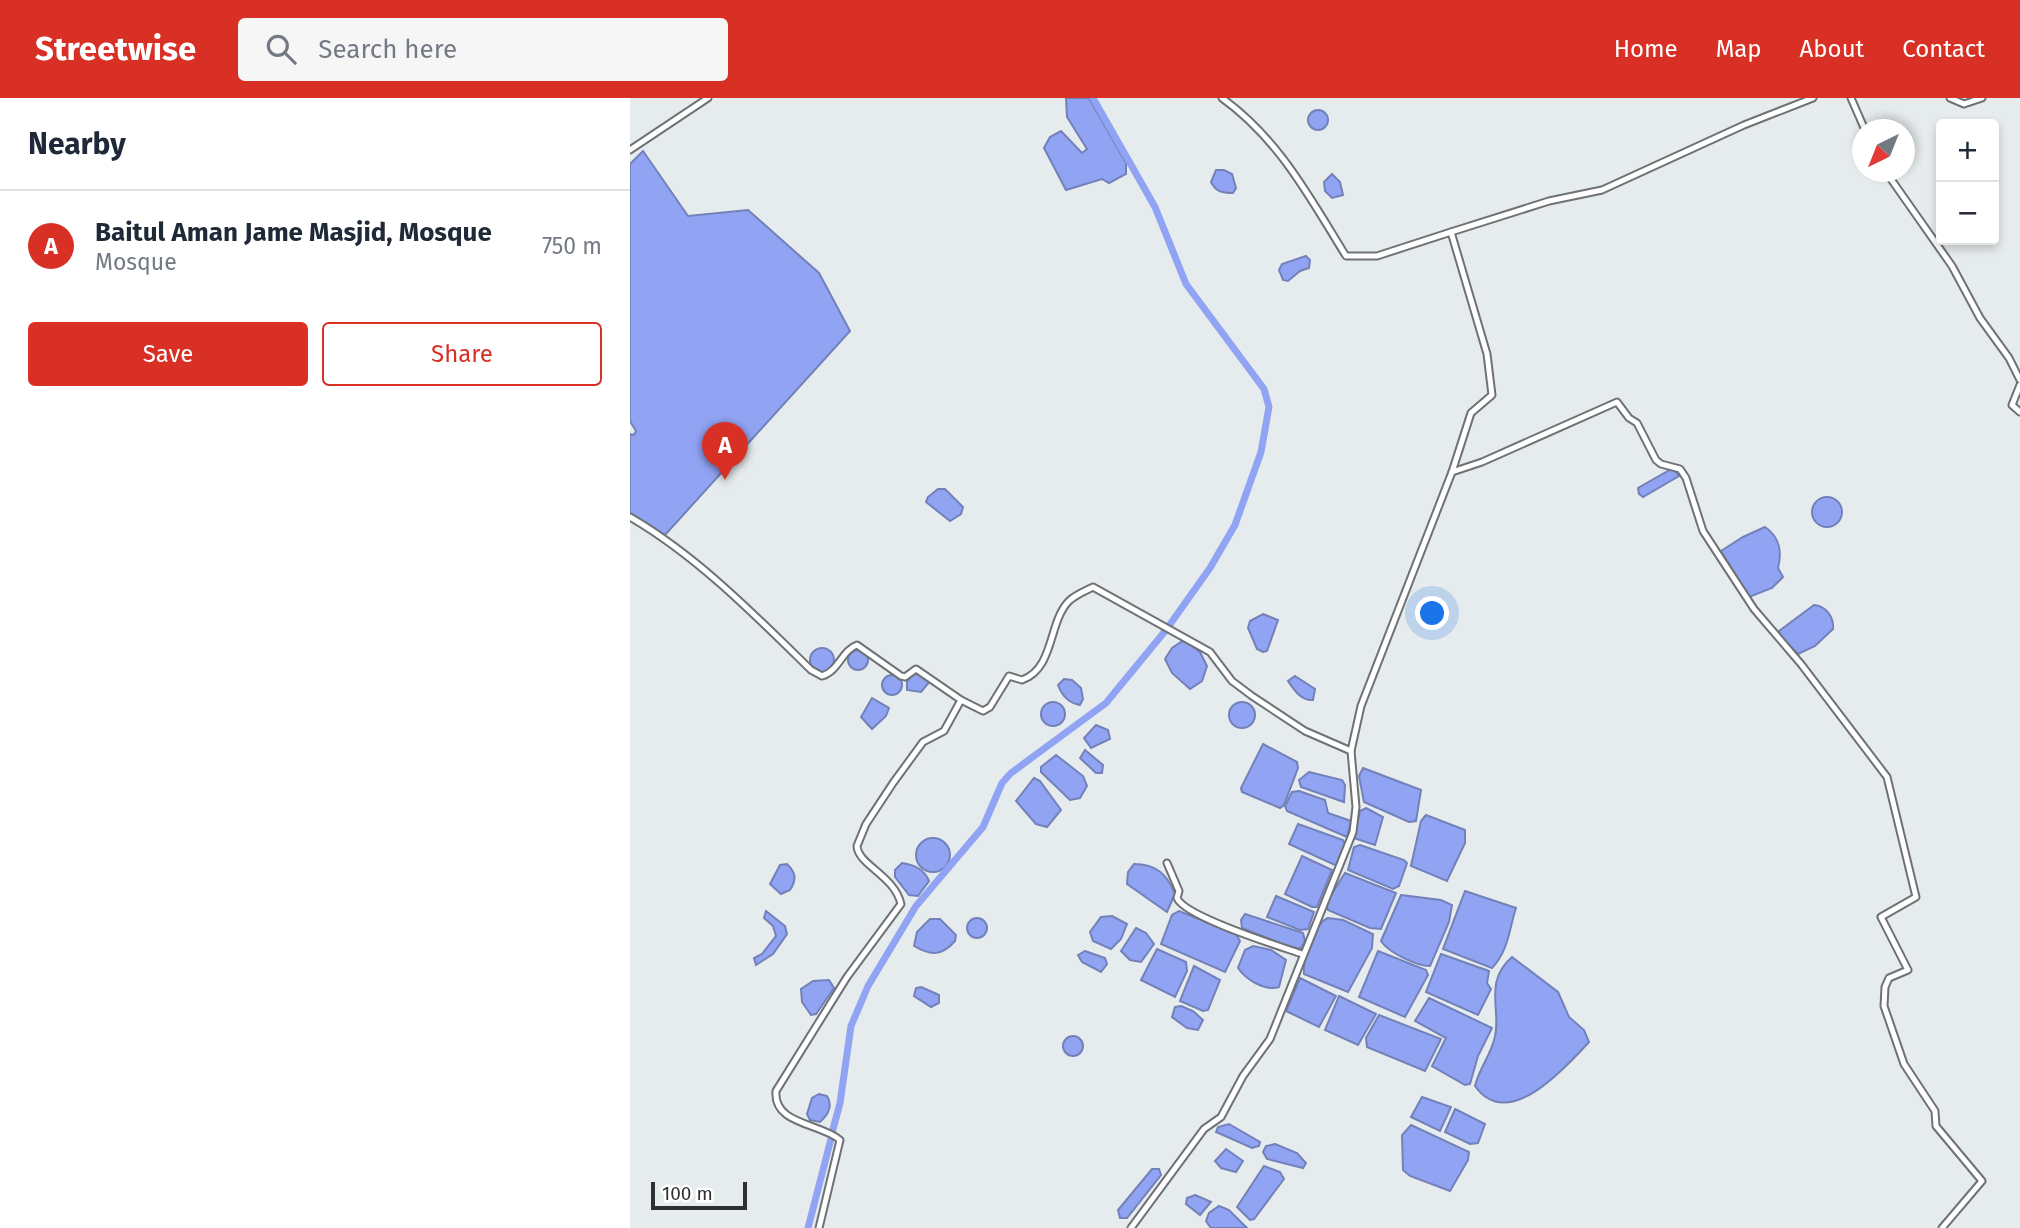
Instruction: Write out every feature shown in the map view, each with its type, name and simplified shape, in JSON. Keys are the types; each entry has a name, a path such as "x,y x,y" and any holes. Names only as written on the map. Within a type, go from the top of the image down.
{"street":[{"path":"630,150 708,98"},
{"path":"1222,98 1251,118 1311,195 1346,256 1377,256 1549,201 1602,190 1744,125 1813,98"},
{"path":"1850,98 1860,119"},
{"path":"1950,98 1964,104 1982,98"},
{"path":"1893,182 1952,266 1980,318 2009,358 2020,382 2012,405 2020,412"},
{"path":"1130,1228 1204,1129 1221,1117 1243,1076 1270,1038 1353,832 1356,807 1351,751 1361,706 1452,472 1471,413 1492,395 1477,314 1451,232"},
{"path":"1452,472 1482,462 1617,402 1629,418 1637,423 1661,464 1680,469 1686,478 1703,531 1754,609 1801,664 1887,777 1916,897 1881,917 1908,970 1889,978 1885,987 1884,1006 1904,1064 1935,1111 1936,1126 1983,1181 1942,1228"},
{"path":"630,517 668,542 703,571 817,674 829,674 850,648 857,645 901,676 905,677 916,669 961,700 983,710 990,707 1009,676 1022,680 1028,677 1049,648 1058,621 1069,601 1093,587 1210,652 1232,681 1252,696 1305,731 1351,751"},
{"path":"819,1228 840,1140 792,1119 780,1108 776,1091 839,989 901,904 889,879 860,858 856,846 866,824 893,783 923,742 944,731 961,700"},
{"path":"1167,863 1179,891 1177,898 1181,904 1215,922 1302,954"}],"water":[{"path":"1066,98 1089,98 1126,163 1126,174 1109,183 1102,179 1066,190 1044,148 1050,137 1061,131 1082,153 1087,149 1067,117"},
{"path":"1314,110 1322,110 1328,120 1322,130 1314,130 1308,124 1308,116"},
{"path":"643,151 688,216 748,210 819,273 850,331 665,535 630,513 630,434 634,435 636,431 630,421 630,164"},
{"path":"1216,170 1232,174 1236,188 1233,193 1215,188 1211,182"},
{"path":"1332,174 1340,182 1343,195 1332,198 1325,191 1324,182"},
{"path":"1306,256 1310,260 1309,268 1300,271 1288,281 1283,280 1279,270 1282,264"},
{"path":"1673,468 1679,476 1643,497 1639,494 1638,488"},
{"path":"938,489 945,489 963,507 961,514 950,521 926,502"},
{"path":"1827,497 1838,501 1842,512 1838,523 1827,527 1816,523 1812,512 1816,501"},
{"path":"1765,527 1777,540 1780,551 1778,568 1783,577 1772,588 1749,597 1721,551"},
{"path":"1814,605 1822,607 1828,613 1833,629 1815,646 1798,654 1781,638 1779,631"},
{"path":"1263,614 1278,620 1267,651 1263,652 1257,649 1248,628 1250,621"},
{"path":"1184,640 1200,652 1207,666 1202,681 1190,689 1172,673 1165,659 1172,648"},
{"path":"822,648 831,651 834,660 831,669 822,672 813,669 810,660 813,651"},
{"path":"854,650 862,650 868,660 862,670 854,670 848,664 848,656"},
{"path":"915,671 931,680 921,692 907,690 907,682"},
{"path":"892,675 899,678 902,685 899,692 892,695 885,692 882,685 885,678"},
{"path":"1295,676 1315,689 1313,700 1301,697 1293,688 1288,681"},
{"path":"1064,679 1072,680 1081,688 1083,699 1080,705 1069,701 1061,692 1058,685"},
{"path":"872,698 889,708 886,716 872,729 861,717"},
{"path":"1053,702 1064,709 1065,714 1058,725 1053,726 1042,719 1041,714 1048,703"},
{"path":"1242,702 1251,706 1255,715 1251,724 1242,728 1233,724 1229,715 1233,706"},
{"path":"1096,725 1108,730 1110,739 1091,748 1084,738"},
{"path":"1263,744 1297,762 1298,768 1284,805 1280,808 1242,792 1241,788"},
{"path":"1085,750 1103,765 1102,773 1096,773 1080,758"},
{"path":"1056,755 1083,776 1087,786 1080,798 1070,800 1041,772 1041,767"},
{"path":"1363,768 1421,790 1416,821 1409,822 1364,802 1359,776"},
{"path":"1309,772 1342,780 1345,785 1344,802 1301,787 1299,780"},
{"path":"1034,778 1040,781 1061,810 1047,827 1036,824 1016,801"},
{"path":"1299,791 1325,800 1328,813 1351,821 1347,837 1287,811 1285,806 1292,792"},
{"path":"1366,808 1383,817 1375,845 1354,838 1360,811"},
{"path":"1426,815 1465,830 1465,843 1447,881 1411,866 1421,821"},
{"path":"1298,824 1343,840 1345,844 1337,866 1289,844"},
{"path":"933,838 945,843 950,855 945,867 933,872 921,867 916,855 921,843"},
{"path":"1360,845 1407,863 1399,886 1393,889 1348,870 1354,847"},
{"path":"1302,856 1332,870 1317,907 1285,894"},
{"path":"902,863 918,868 929,881 918,896 909,895 895,877 895,870"},
{"path":"787,864 794,873 794,883 790,890 781,894 770,884 780,865"},
{"path":"1134,864 1155,868 1168,881 1175,894 1167,912 1127,884 1128,872"},
{"path":"1345,873 1396,893 1381,929 1370,928 1328,910 1326,903"},
{"path":"1465,891 1516,908 1505,947 1492,968 1443,949"},
{"path":"1401,895 1441,900 1452,905 1449,922 1430,966 1403,958 1381,941"},
{"path":"1276,896 1314,912 1308,929 1300,930 1267,917"},
{"path":"766,911 785,926 787,934 773,954 756,965 754,958 762,954 776,936 773,926 764,918"},
{"path":"1179,911 1236,934 1240,941 1225,972 1161,944 1172,915"},
{"path":"1245,914 1303,933 1305,941 1301,948 1295,949 1242,928 1241,920"},
{"path":"1112,916 1127,924 1121,939 1111,949 1093,941 1090,932 1101,917"},
{"path":"977,918 984,921 987,928 984,935 977,938 970,935 967,928 970,921"},
{"path":"1328,918 1343,920 1373,934 1372,948 1348,992 1304,974 1310,943 1318,927"},
{"path":"930,919 940,919 956,935 955,941 946,950 931,953 914,946 917,932"},
{"path":"1136,928 1146,933 1154,944 1141,962 1130,960 1121,951"},
{"path":"1253,946 1271,950 1286,960 1279,987 1256,984 1238,968 1245,950"},
{"path":"1157,949 1186,962 1187,971 1175,997 1141,980"},
{"path":"1085,951 1105,958 1107,964 1101,972 1082,962 1078,955"},
{"path":"1378,951 1426,970 1428,975 1405,1017 1359,997"},
{"path":"1441,954 1489,971 1487,983 1491,989 1478,1015 1426,992"},
{"path":"1512,957 1558,992 1569,1017 1584,1030 1589,1042 1536,1091 1520,1099 1504,1102 1488,1099 1475,1086 1494,1040 1495,988 1498,977"},
{"path":"1194,966 1220,980 1208,1010 1203,1011 1180,1001"},
{"path":"1300,978 1336,996 1319,1027 1286,1011"},
{"path":"829,980 834,988 816,1014 811,1015 802,1002 801,989 813,981"},
{"path":"921,987 939,995 939,1003 931,1007 914,996 916,988"},
{"path":"1339,996 1376,1014 1358,1045 1325,1030"},
{"path":"1429,998 1492,1028 1478,1056 1470,1084 1465,1085 1432,1066 1446,1038 1415,1021"},
{"path":"1181,1006 1193,1011 1203,1020 1198,1030 1187,1028 1172,1017 1175,1007"},
{"path":"1379,1015 1441,1039 1425,1071 1367,1047 1366,1038"},
{"path":"1073,1036 1080,1039 1083,1046 1080,1053 1073,1056 1066,1053 1063,1046 1066,1039"},
{"path":"819,1094 827,1096 830,1103 828,1113 820,1122 810,1120 807,1114 812,1098"},
{"path":"1422,1097 1451,1107 1440,1131 1411,1117"},
{"path":"1455,1109 1485,1124 1478,1143 1470,1144 1445,1132"},
{"path":"1229,1124 1260,1142 1259,1146 1252,1148 1216,1132 1218,1127"},
{"path":"1411,1125 1469,1152 1468,1160 1450,1191 1410,1176 1403,1170 1402,1135"},
{"path":"1275,1144 1297,1153 1306,1163 1303,1168 1267,1159 1263,1152 1266,1146"},
{"path":"1226,1149 1243,1161 1236,1172 1221,1168 1215,1161"},
{"path":"1264,1166 1280,1172 1284,1179 1254,1219 1250,1220 1237,1207"},
{"path":"1152,1169 1159,1169 1161,1175 1127,1218 1120,1218 1118,1210"},
{"path":"1195,1195 1211,1202 1200,1215 1186,1204 1187,1198"},
{"path":"1219,1206 1229,1210 1247,1228 1211,1228 1206,1221 1209,1213"}],"waterway":[{"path":"832,1133 840,1103 851,1026 868,986 916,906 983,827 1002,783 1011,773 1106,703 1166,630 1210,568 1235,525 1261,452 1269,407 1264,389 1186,284 1155,207 1093,98"},
{"path":"808,1228 832,1135"}],"place":[{"name":"Baitul Aman Jame Masjid, Mosque","path":"725,480"}]}
